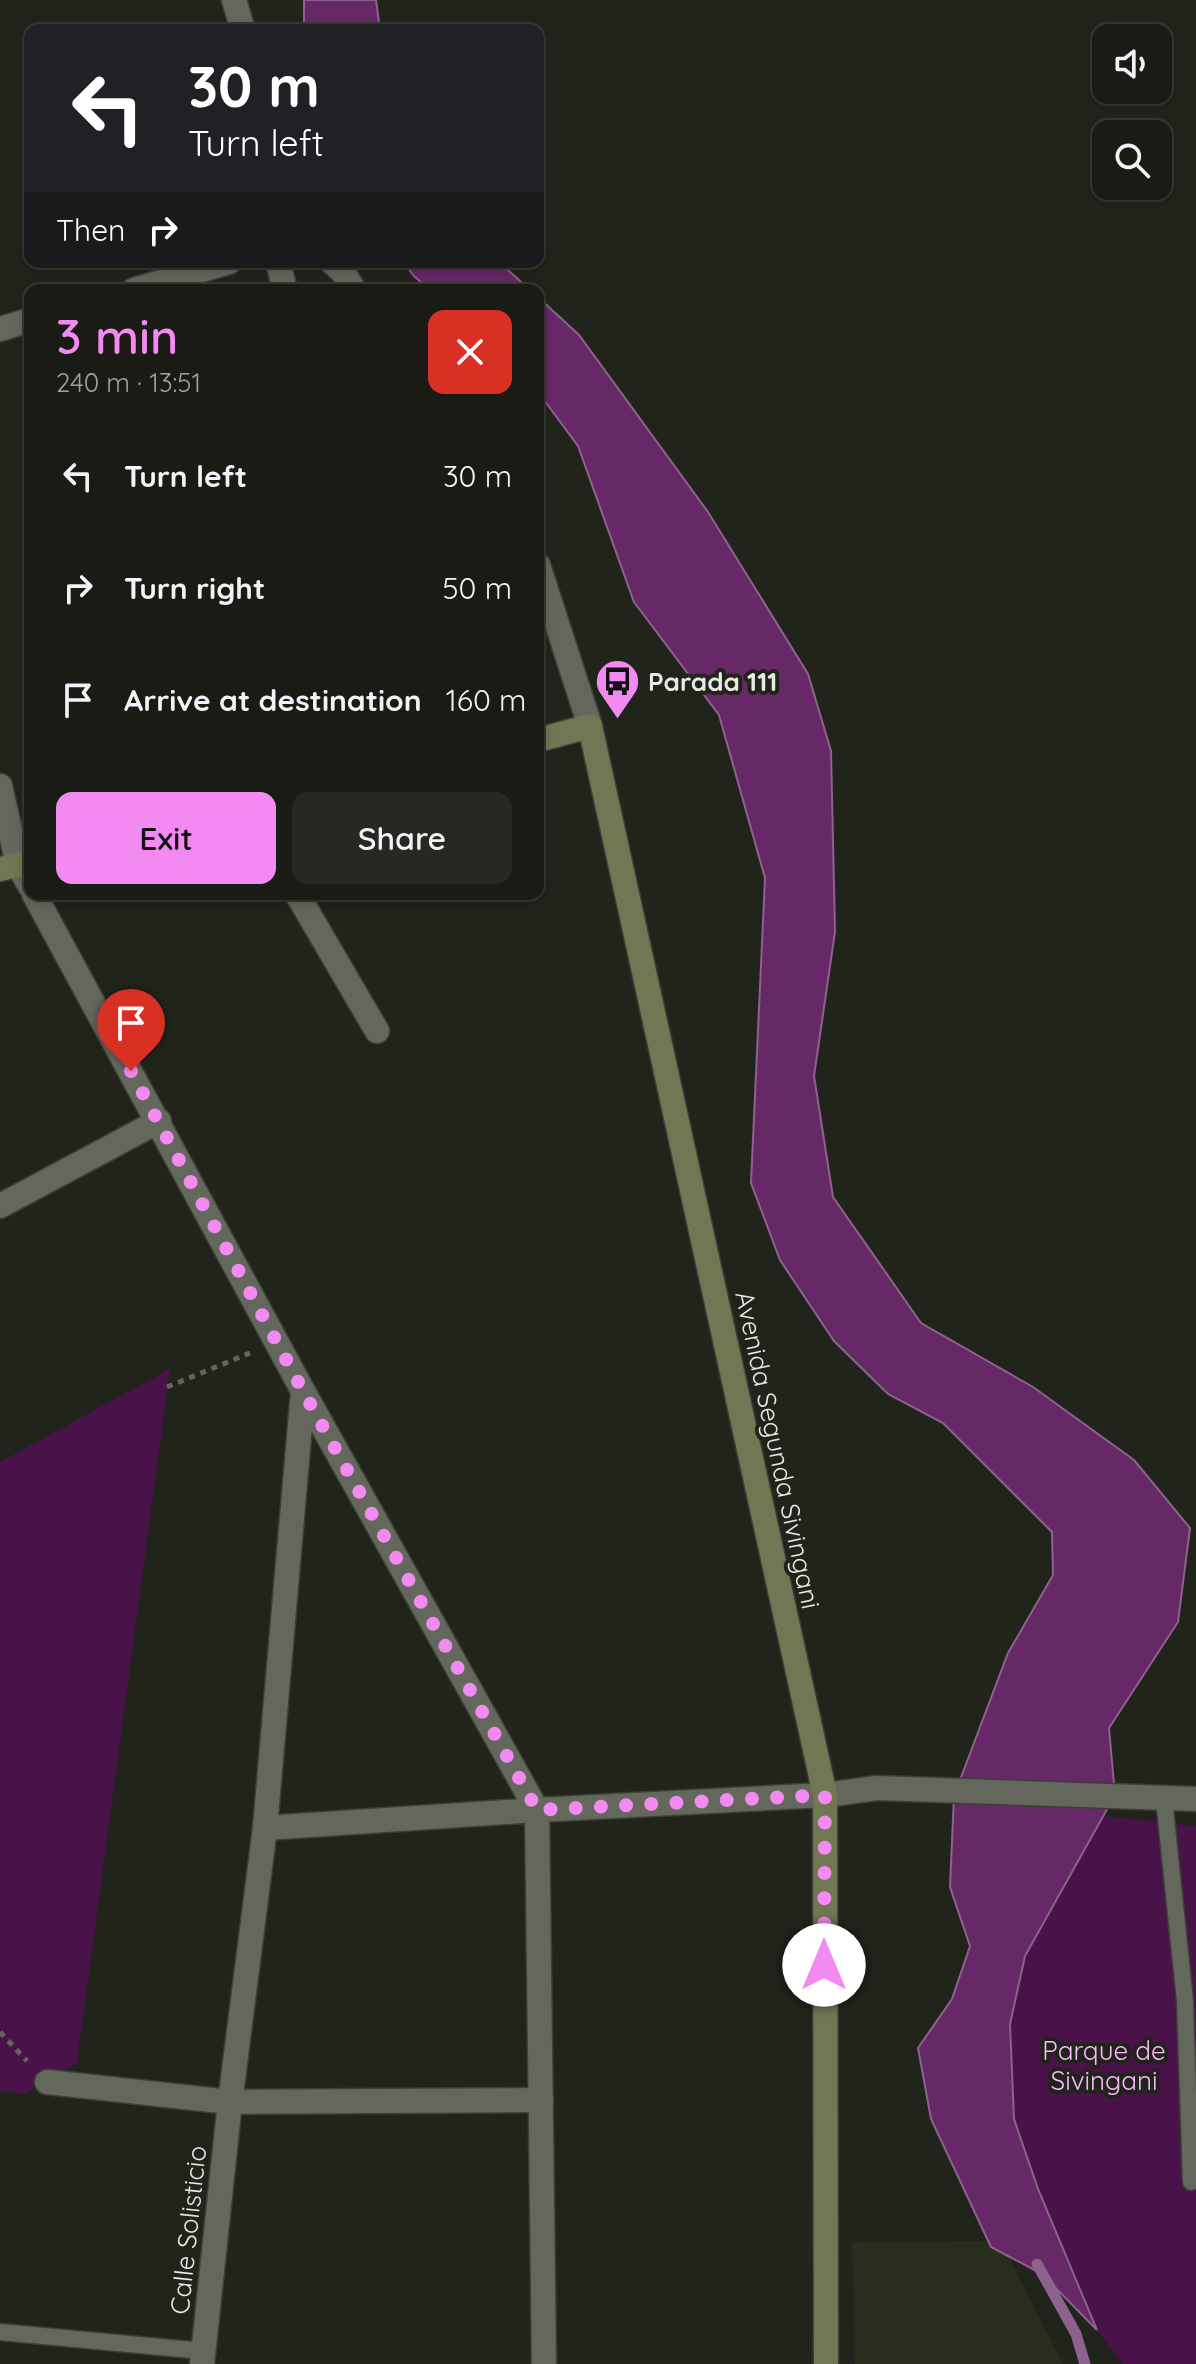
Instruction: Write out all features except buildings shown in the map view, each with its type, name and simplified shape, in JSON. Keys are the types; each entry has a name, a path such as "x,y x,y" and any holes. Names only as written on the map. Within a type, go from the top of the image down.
{"street":[{"path":"234,0 241,24"},
{"path":"154,284 209,268"},
{"path":"339,268 350,284"},
{"path":"0,329 24,322"},
{"name":"Avenida Segunda Sivingani","path":"544,584 590,726 825,1795 826,2364"},
{"path":"544,738 590,726"},
{"path":"0,786 20,871"},
{"path":"37,900 303,1391 537,1810 544,2364"},
{"path":"301,900 377,1031"},
{"path":"0,1206 159,1121"},
{"name":"Calle Solisticio","path":"202,2358 230,2102 265,1828 303,1391"},
{"path":"265,1828 825,1795 877,1788 1196,1799"},
{"path":"47,2082 230,2102 541,2100"}],"lane":[{"path":"1164,1799 1185,2001 1191,2182"},
{"path":"0,2332 202,2358"}],"path":[{"path":"167,1387 276,1341"},
{"path":"0,2032 47,2082"}],"shaded area":[{"path":"304,0 376,0 379,24 304,24"},
{"path":"408,268 506,268 523,284 423,284"},
{"path":"544,303 579,335 708,512 808,674 831,751 835,932 814,1076 833,1197 921,1323 1033,1387 1134,1460 1190,1528 1178,1622 1109,1728 1115,1795 1025,1956 1010,2024 1014,2119 1038,2189 1097,2330 1042,2274 991,2247 931,2119 918,2048 952,1999 970,1946 950,1887 954,1796 1008,1653 1053,1575 1052,1532 943,1423 888,1394 834,1341 780,1260 751,1183 765,878 719,715 634,602 578,446 544,400"},
{"path":"1001,2241 1063,2364 855,2364 852,2242"}],"green space":[{"path":"170,1369 77,2062 24,2094 0,2091 0,1462"},
{"name":"Parque de Sivingani","path":"1104,1816 1196,1826 1196,2364 1123,2364 1097,2330 1038,2189 1014,2119 1010,2024 1025,1956"}],"waterway":[{"path":"1037,2264 1076,2334 1085,2364"}],"place":[{"name":"Parada 111","path":"617,720"}],"route":[{"path":"131,1071 303,1391 537,1810 825,1795 824,1965"}]}
